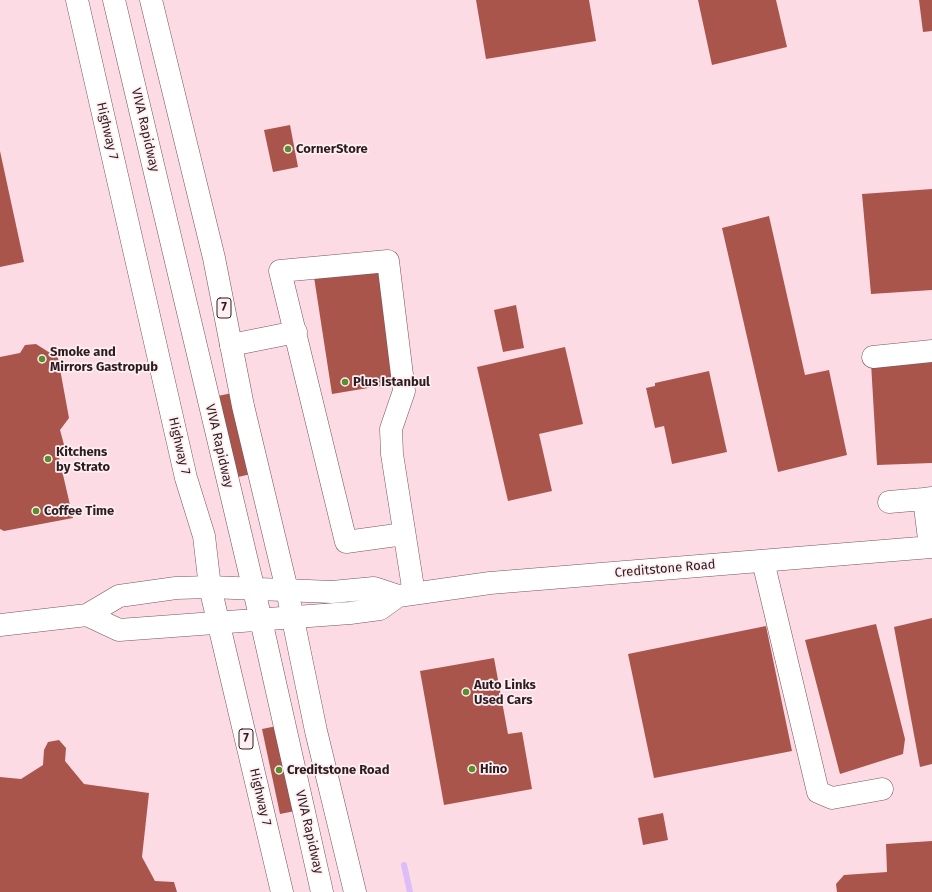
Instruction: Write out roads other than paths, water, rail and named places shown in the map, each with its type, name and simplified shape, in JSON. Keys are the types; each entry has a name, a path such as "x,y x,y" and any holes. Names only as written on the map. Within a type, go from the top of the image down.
{"main road":[{"name":"Highway 7","path":"77,0 186,478 204,536 210,587 282,892"},
{"name":"VIVA Rapidway","path":"114,0 261,620 322,892"},
{"name":"7","path":"151,0 214,258 243,406 287,590 316,731 355,892"},
{"path":"404,534 346,542 280,271 388,261 404,391 391,429 392,454 404,534 406,595"},
{"path":"231,345 296,332"},
{"path":"873,357 932,351"},
{"path":"889,502 928,499 931,547"},
{"name":"Creditstone Road","path":"0,625 87,615 119,596 176,588 253,588 332,592 374,588 406,595 490,583 931,547"},
{"path":"763,561 818,792 832,798 882,788"},
{"name":"Creditstone Road","path":"87,615 119,630 293,618 380,610 406,595"}],"waterway":[{"path":"404,865 410,892"}],"place":[{"name":"CornerStore","path":"288,149"},
{"name":"Smoke and Mirrors Gastropub","path":"42,359"},
{"name":"Plus Istanbul","path":"345,382"},
{"name":"Kitchens by Strato","path":"48,459"},
{"name":"Coffee Time","path":"36,511"},
{"name":"Auto Links Used Cars","path":"466,692"},
{"name":"Hino","path":"472,769"},
{"name":"Creditstone Road","path":"279,770"}]}
